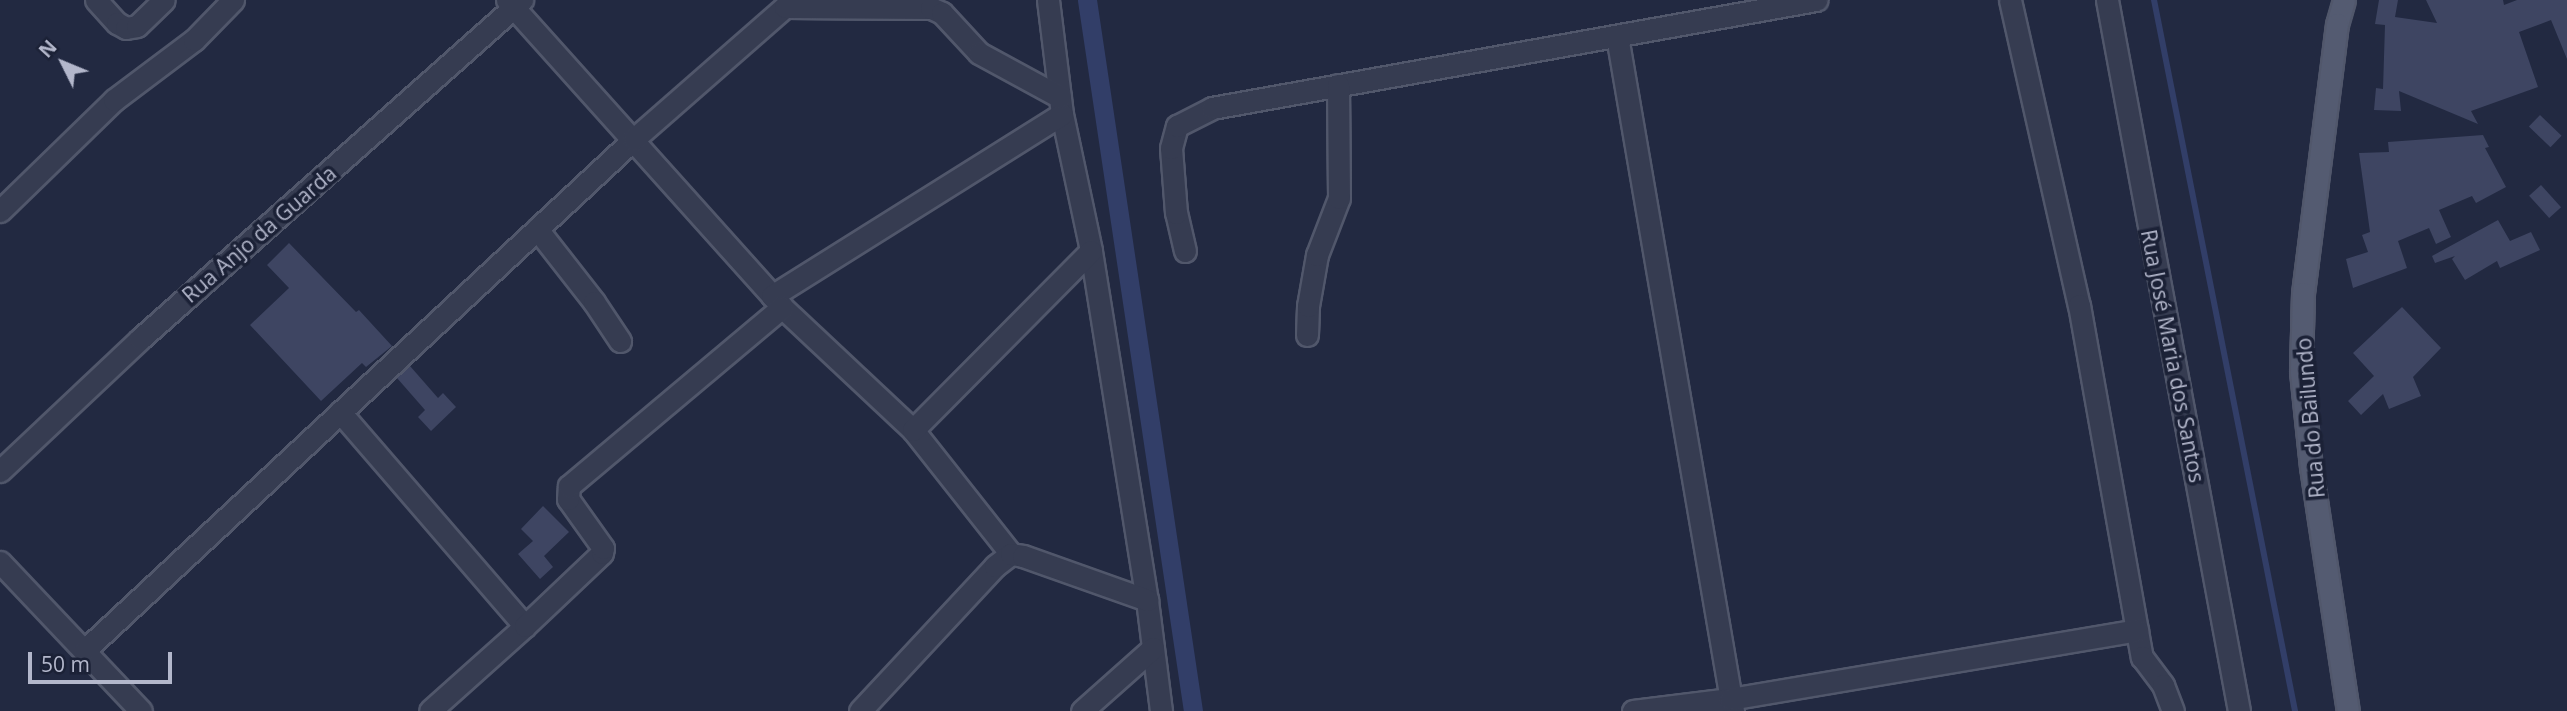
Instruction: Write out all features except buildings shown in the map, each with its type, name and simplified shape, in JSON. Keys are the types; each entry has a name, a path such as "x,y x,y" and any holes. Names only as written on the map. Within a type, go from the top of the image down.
{"main road":[{"name":"Rua do Bailundo","path":"2344,0 2337,24 2302,293 2301,372 2311,467 2348,711"}],"street":[{"path":"96,0 117,23 126,28 137,26 164,0"},
{"path":"0,211 114,100 194,40 233,0"},
{"path":"1048,0 1061,105 1091,251 1147,600 1161,711"},
{"path":"1185,251 1175,213 1171,148 1177,126 1212,108 1816,0"},
{"path":"2010,0 2079,305 2142,657 2163,685 2173,711"},
{"name":"Rua José Maria dos Santos","path":"2107,0 2239,711"},
{"path":"514,3 777,301 913,430 1011,554"},
{"name":"Rua Anjo da Guarda","path":"0,471 139,339 514,3"},
{"path":"85,650 634,139 789,4 931,8 942,13 979,53 1061,105"},
{"path":"1617,36 1732,705"},
{"path":"1307,335 1308,306 1317,256 1339,198 1338,85"},
{"path":"430,711 602,553 603,548 568,499 569,486 777,301 1061,105"},
{"path":"537,229 594,302 620,341"},
{"path":"913,430 1091,251"},
{"path":"340,412 525,626"},
{"path":"860,711 995,566 1011,554 1023,555 1147,600"},
{"path":"0,562 141,711"},
{"path":"1633,711 1732,705 2137,630"},
{"path":"1082,711 1153,648"}],"waterway":[{"path":"1087,0 1193,711"},
{"path":"2154,0 2295,711"}]}
